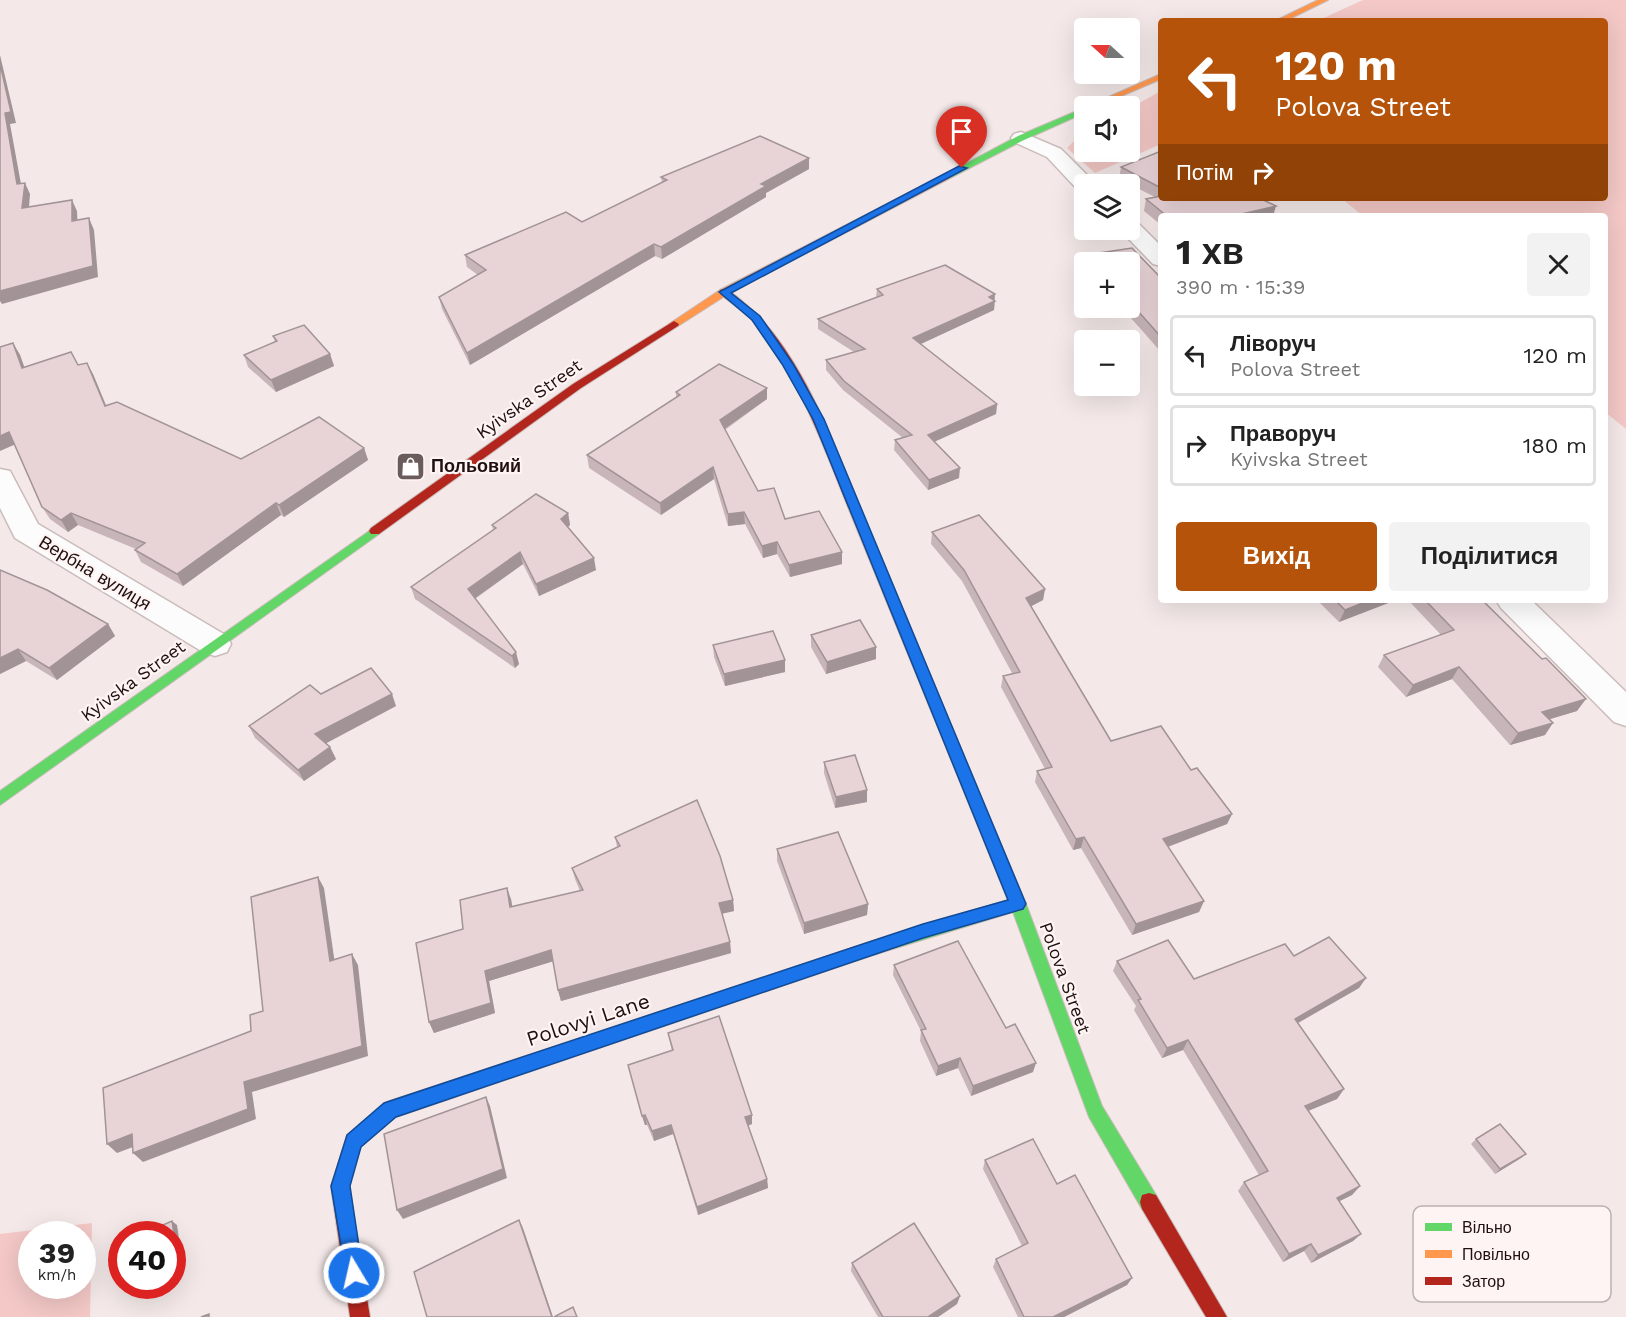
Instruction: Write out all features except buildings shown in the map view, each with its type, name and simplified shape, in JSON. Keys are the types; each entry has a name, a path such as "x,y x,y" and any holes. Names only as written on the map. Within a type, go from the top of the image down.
{"street":[{"path":"1285,18 1324,0"},
{"path":"1114,96 1158,76"},
{"name":"Kyivska Street","path":"0,799 577,386 724,292 1021,138 1074,114"},
{"path":"1021,138 1054,153 1076,174"},
{"path":"1140,238 1158,256"},
{"name":"Polova Street","path":"724,292 756,318 788,364 818,419 1018,904 1095,1110 1217,1317"},
{"name":"Вербна вулиця","path":"0,478 13,536 215,644"},
{"path":"1515,603 1626,712"},
{"name":"Polovyi Lane","path":"360,1317 340,1186 353,1142 390,1110 923,931 1018,904"}],"shaded area":[{"path":"1363,0 1626,0 1626,429 1608,414 1608,213 1359,213 1345,201 1608,201 1608,18 1324,18"},
{"path":"1158,93 1158,145 1140,153 1140,103"},
{"path":"1074,141 1074,154 1067,148"},
{"path":"1083,162 1120,162 1095,173"},
{"path":"18,1232 18,1299 90,1299 90,1317 0,1317 0,1234"}],"traffic: fast":[{"path":"949,175 1021,138 1074,114"},
{"path":"0,799 375,531"},
{"path":"953,747 1018,904 1095,1111 1149,1202"},
{"path":"873,948 1018,904"}],"traffic: slow":[{"path":"1285,18 1324,0"},
{"path":"1115,96 1158,77"},
{"path":"674,324 724,292 949,175"},
{"path":"854,507 953,747"},
{"path":"390,1110 873,948"}],"traffic: jam":[{"path":"724,292 756,318 788,364 818,419 854,507"},
{"path":"375,531 577,386 674,324"},
{"path":"360,1317 340,1186 353,1142 390,1110"},
{"path":"1149,1202 1217,1317"}],"place":[{"name":"Польовий","path":"410,466"}],"route":[{"path":"354,1273 340,1186 353,1142 390,1110 923,931 1018,904 818,419 788,364 756,318 724,292 962,168"}]}
